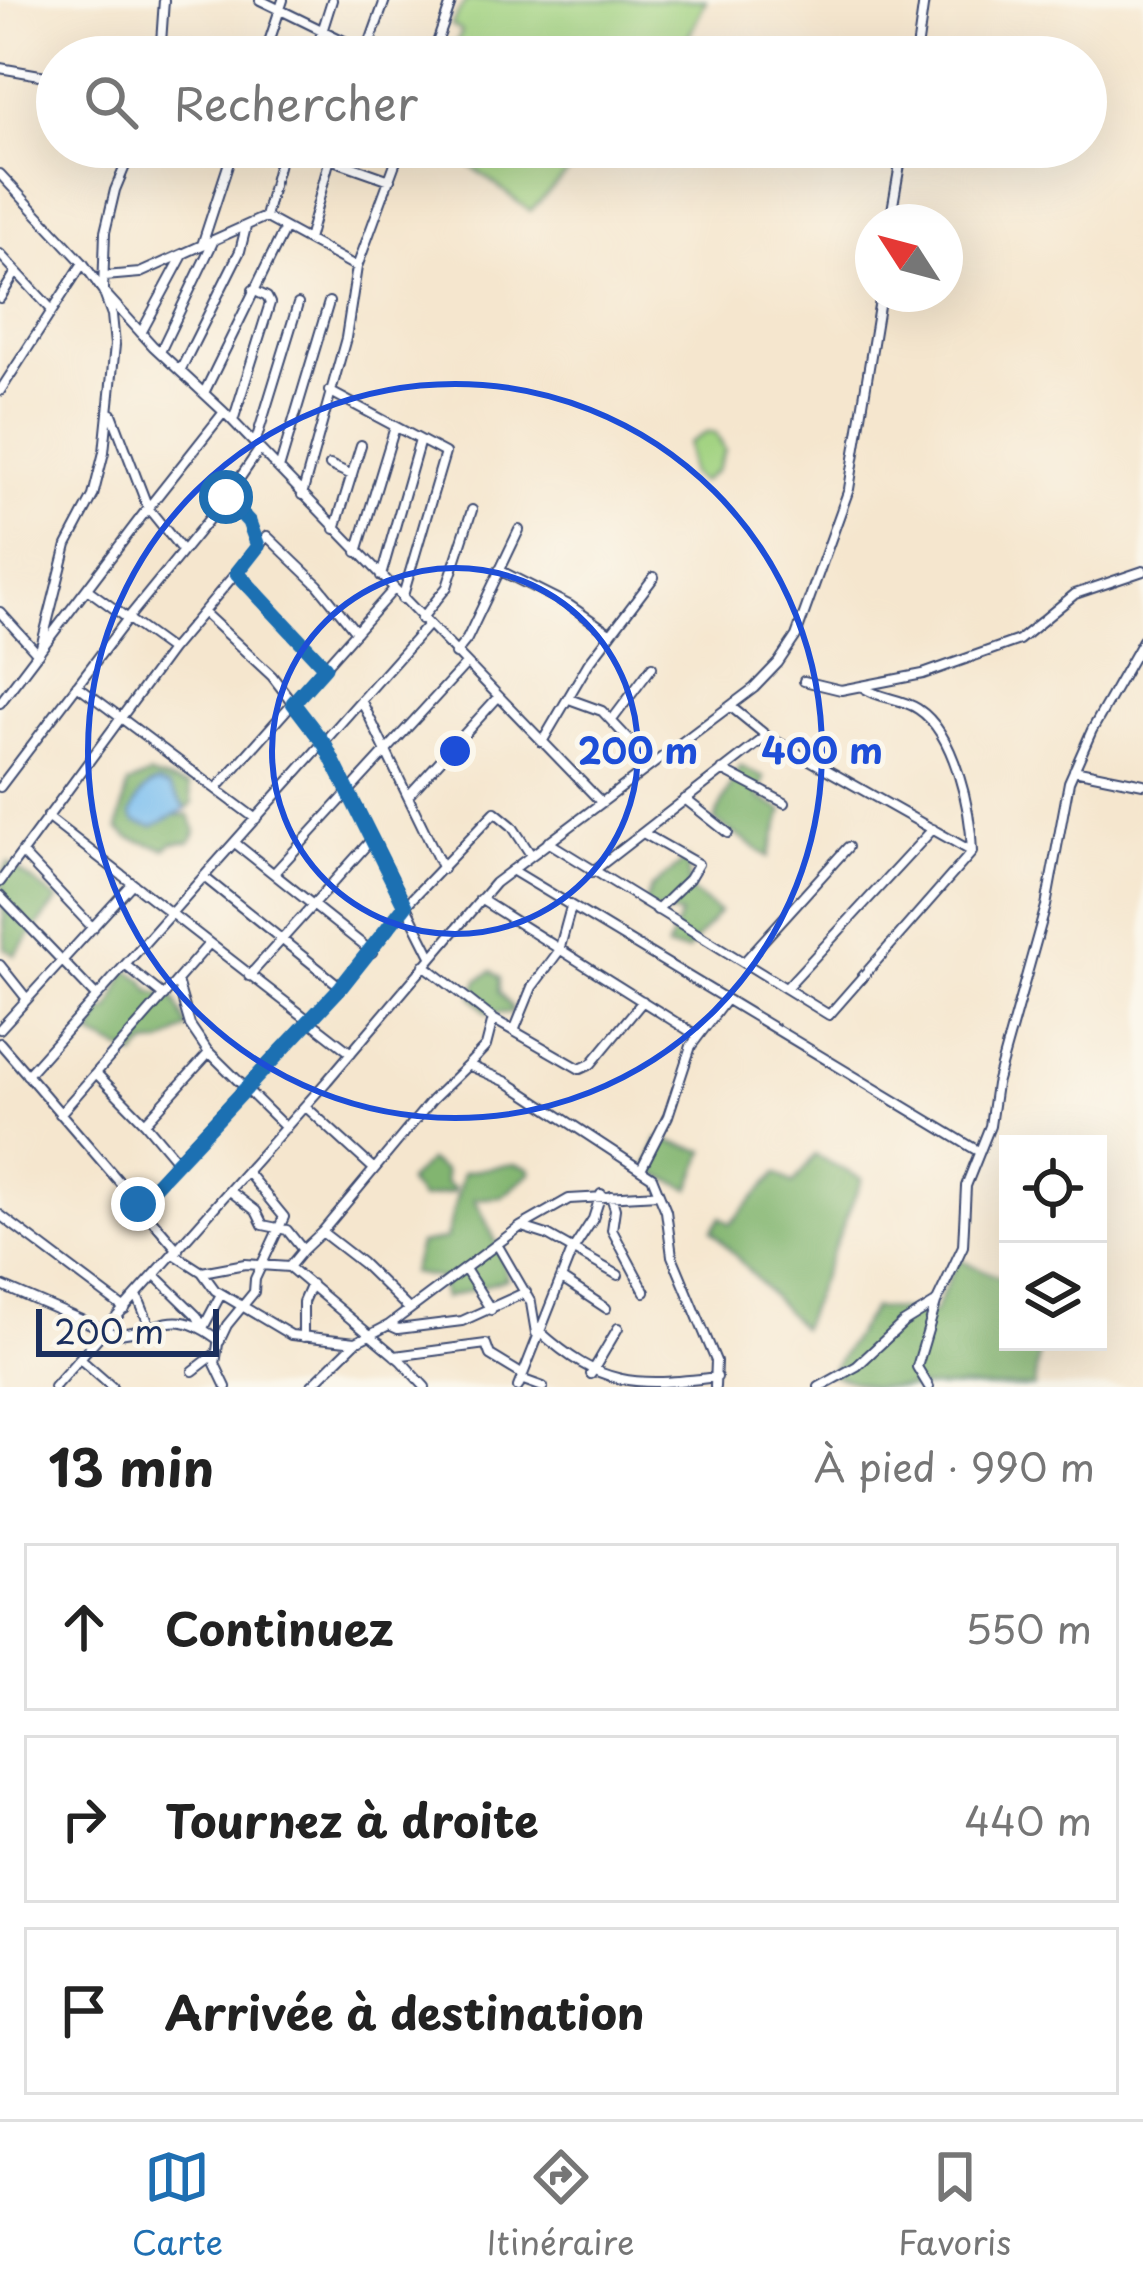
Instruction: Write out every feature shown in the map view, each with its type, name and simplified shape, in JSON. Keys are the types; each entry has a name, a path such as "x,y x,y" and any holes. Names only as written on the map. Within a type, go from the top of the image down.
{"street":[{"path":"162,36 164,0"},
{"path":"260,0 335,36"},
{"path":"272,36 283,0"},
{"path":"321,36 332,0"},
{"path":"375,36 385,0"},
{"path":"439,36 452,0"},
{"path":"919,36 924,0"},
{"path":"0,68 36,74"},
{"path":"39,652 67,545 93,496 111,412 115,345 103,291 110,208 125,168"},
{"path":"201,246 227,168"},
{"path":"105,276 140,273 265,217 278,168"},
{"path":"308,240 326,168"},
{"path":"357,168 390,180"},
{"path":"302,495 346,338 357,267 394,168"},
{"path":"893,204 899,168"},
{"path":"0,174 141,333 224,412 601,802"},
{"path":"265,217 357,267"},
{"path":"180,371 240,251 246,227"},
{"path":"204,393 285,228"},
{"path":"160,352 213,242"},
{"path":"0,254 52,310"},
{"path":"141,333 183,254"},
{"path":"0,391 83,263"},
{"path":"0,298 16,272"},
{"path":"232,422 270,303 253,290"},
{"path":"279,470 329,302"},
{"path":"0,788 226,497 257,447 298,304"},
{"path":"57,1386 286,1128 480,899 778,663 806,615 856,460 877,312"},
{"path":"329,391 446,455 402,599"},
{"path":"111,412 148,508 182,550"},
{"path":"0,704 224,412"},
{"path":"357,552 395,427"},
{"path":"381,577 420,440"},
{"path":"335,529 362,446"},
{"path":"330,465 352,475"},
{"path":"226,497 249,522 258,546"},
{"path":"26,1075 362,702 447,586 472,510"},
{"path":"455,654 467,639 519,530"},
{"path":"0,882 5,869 22,853 171,650 266,536 318,586 356,632"},
{"path":"500,570 569,604 610,634"},
{"path":"804,681 832,690 923,674 1011,644 1075,594 1143,572"},
{"path":"237,573 325,667"},
{"path":"542,742 610,634 654,578"},
{"path":"87,589 171,650"},
{"path":"218,788 393,590"},
{"path":"0,612 39,652"},
{"path":"203,612 272,676 325,745 431,956"},
{"path":"928,1387 917,1367 936,1303 963,1246 966,1186 992,1118 996,1084 1042,920 1074,770 1143,640"},
{"path":"274,873 465,664"},
{"path":"612,720 652,667"},
{"path":"77,685 256,819"},
{"path":"548,842 829,1015 973,852 962,785 935,728 919,710 864,688"},
{"path":"409,795 498,698"},
{"path":"568,699 602,711 650,763"},
{"path":"362,702 443,869"},
{"path":"730,705 767,736 973,852"},
{"path":"592,872 767,736"},
{"path":"722,770 784,803"},
{"path":"1074,770 1143,784"},
{"path":"685,799 728,833"},
{"path":"138,1204 341,987 405,906 495,812 512,826 531,855"},
{"path":"47,818 351,1052"},
{"path":"786,988 933,829"},
{"path":"643,833 698,864 657,910"},
{"path":"249,976 373,838"},
{"path":"235,842 372,952"},
{"path":"745,961 848,847"},
{"path":"22,853 92,928"},
{"path":"512,870 978,1151"},
{"path":"204,877 341,987"},
{"path":"0,1029 131,884"},
{"path":"0,896 96,996"},
{"path":"480,899 696,1035"},
{"path":"514,1031 532,987 559,951 571,907"},
{"path":"60,1114 208,945"},
{"path":"424,964 493,1019 580,1069 591,1064 643,1000"},
{"path":"0,965 27,999"},
{"path":"125,965 164,996"},
{"path":"177,981 190,1025 209,1053 286,1128"},
{"path":"641,1169 668,1116 696,1035 725,1001"},
{"path":"289,1267 486,1046 493,1019"},
{"path":"0,1043 176,1252 221,1294 279,1330 356,1342"},
{"path":"145,1123 209,1053"},
{"path":"468,1064 507,1082 652,1177 666,1211 672,1256 704,1327 716,1382 657,1385 591,1374 537,1332 526,1292 498,1246"},
{"path":"96,1073 177,1161"},
{"path":"305,1106 374,1169"},
{"path":"226,1387 214,1364 216,1352 227,1325 254,1292 255,1279 283,1215 247,1172"},
{"path":"230,1191 256,1210 263,1225 278,1226"},
{"path":"310,1387 356,1342 389,1325 520,1227 568,1198 658,1194"},
{"path":"520,1380 574,1248 606,1195"},
{"path":"606,1195 615,1209 612,1230 645,1292"},
{"path":"0,1215 125,1309"},
{"path":"278,1226 303,1250"},
{"path":"520,1227 574,1248 619,1275"},
{"path":"322,1232 409,1309"},
{"path":"202,1272 263,1264 289,1267 425,1387"},
{"path":"465,1269 491,1310"},
{"path":"155,1275 197,1316 203,1328"},
{"path":"562,1279 606,1308"},
{"path":"303,1337 303,1302 311,1284"},
{"path":"0,1285 106,1330 130,1334 171,1320 203,1328 220,1341"},
{"path":"389,1325 430,1328 491,1310 526,1292"},
{"path":"203,1328 221,1294"},
{"path":"137,1295 150,1327"},
{"path":"819,1387 857,1366 911,1316 936,1303"},
{"path":"591,1374 618,1328"},
{"path":"395,1356 486,1345 490,1355 520,1380 543,1387"},
{"path":"193,1371 216,1352"},
{"path":"80,1359 112,1387"}],"green space":[{"path":"466,0 706,0 689,36 460,36 462,31 451,25"},
{"path":"474,168 572,168 530,211"},
{"path":"708,432 716,434 725,450 716,471 701,482 690,474 688,443"},
{"path":"740,766 765,778 758,796 783,811 769,857 714,820"},
{"path":"150,775 189,786 193,803 186,809 172,792 152,784 142,793 153,826 174,815 189,815 196,831 190,842 172,843 165,849 129,838 118,829 128,784"},
{"path":"687,859 690,891 719,912 687,951 667,948 680,915 643,908 651,888"},
{"path":"8,863 58,900 15,955 5,949 2,876"},
{"path":"127,969 150,991 174,998 188,1028 161,1044 147,1045 135,1056 92,1036 100,1014 110,1010"},
{"path":"492,971 500,978 499,992 511,1013 487,1013 472,996 478,980"},
{"path":"658,1139 705,1151 690,1189 646,1170"},
{"path":"815,1155 862,1179 801,1328 712,1230 721,1217 730,1224 777,1173 793,1184"},
{"path":"428,1161 444,1171 453,1192 421,1199 407,1182"},
{"path":"514,1164 531,1173 502,1197 475,1199 500,1250 507,1279 444,1298 439,1278 411,1273 419,1244 446,1239 463,1172"},
{"path":"958,1259 999,1277 999,1351 1039,1351 1034,1387 872,1387 829,1374 873,1308 934,1313"}],"water":[{"path":"158,783 169,787 186,809 153,826 135,822 131,814 138,799"}],"route":[{"path":"138,1204 341,987 405,906 325,745 293,703 325,667 237,573 258,546 249,522 226,497"}]}
